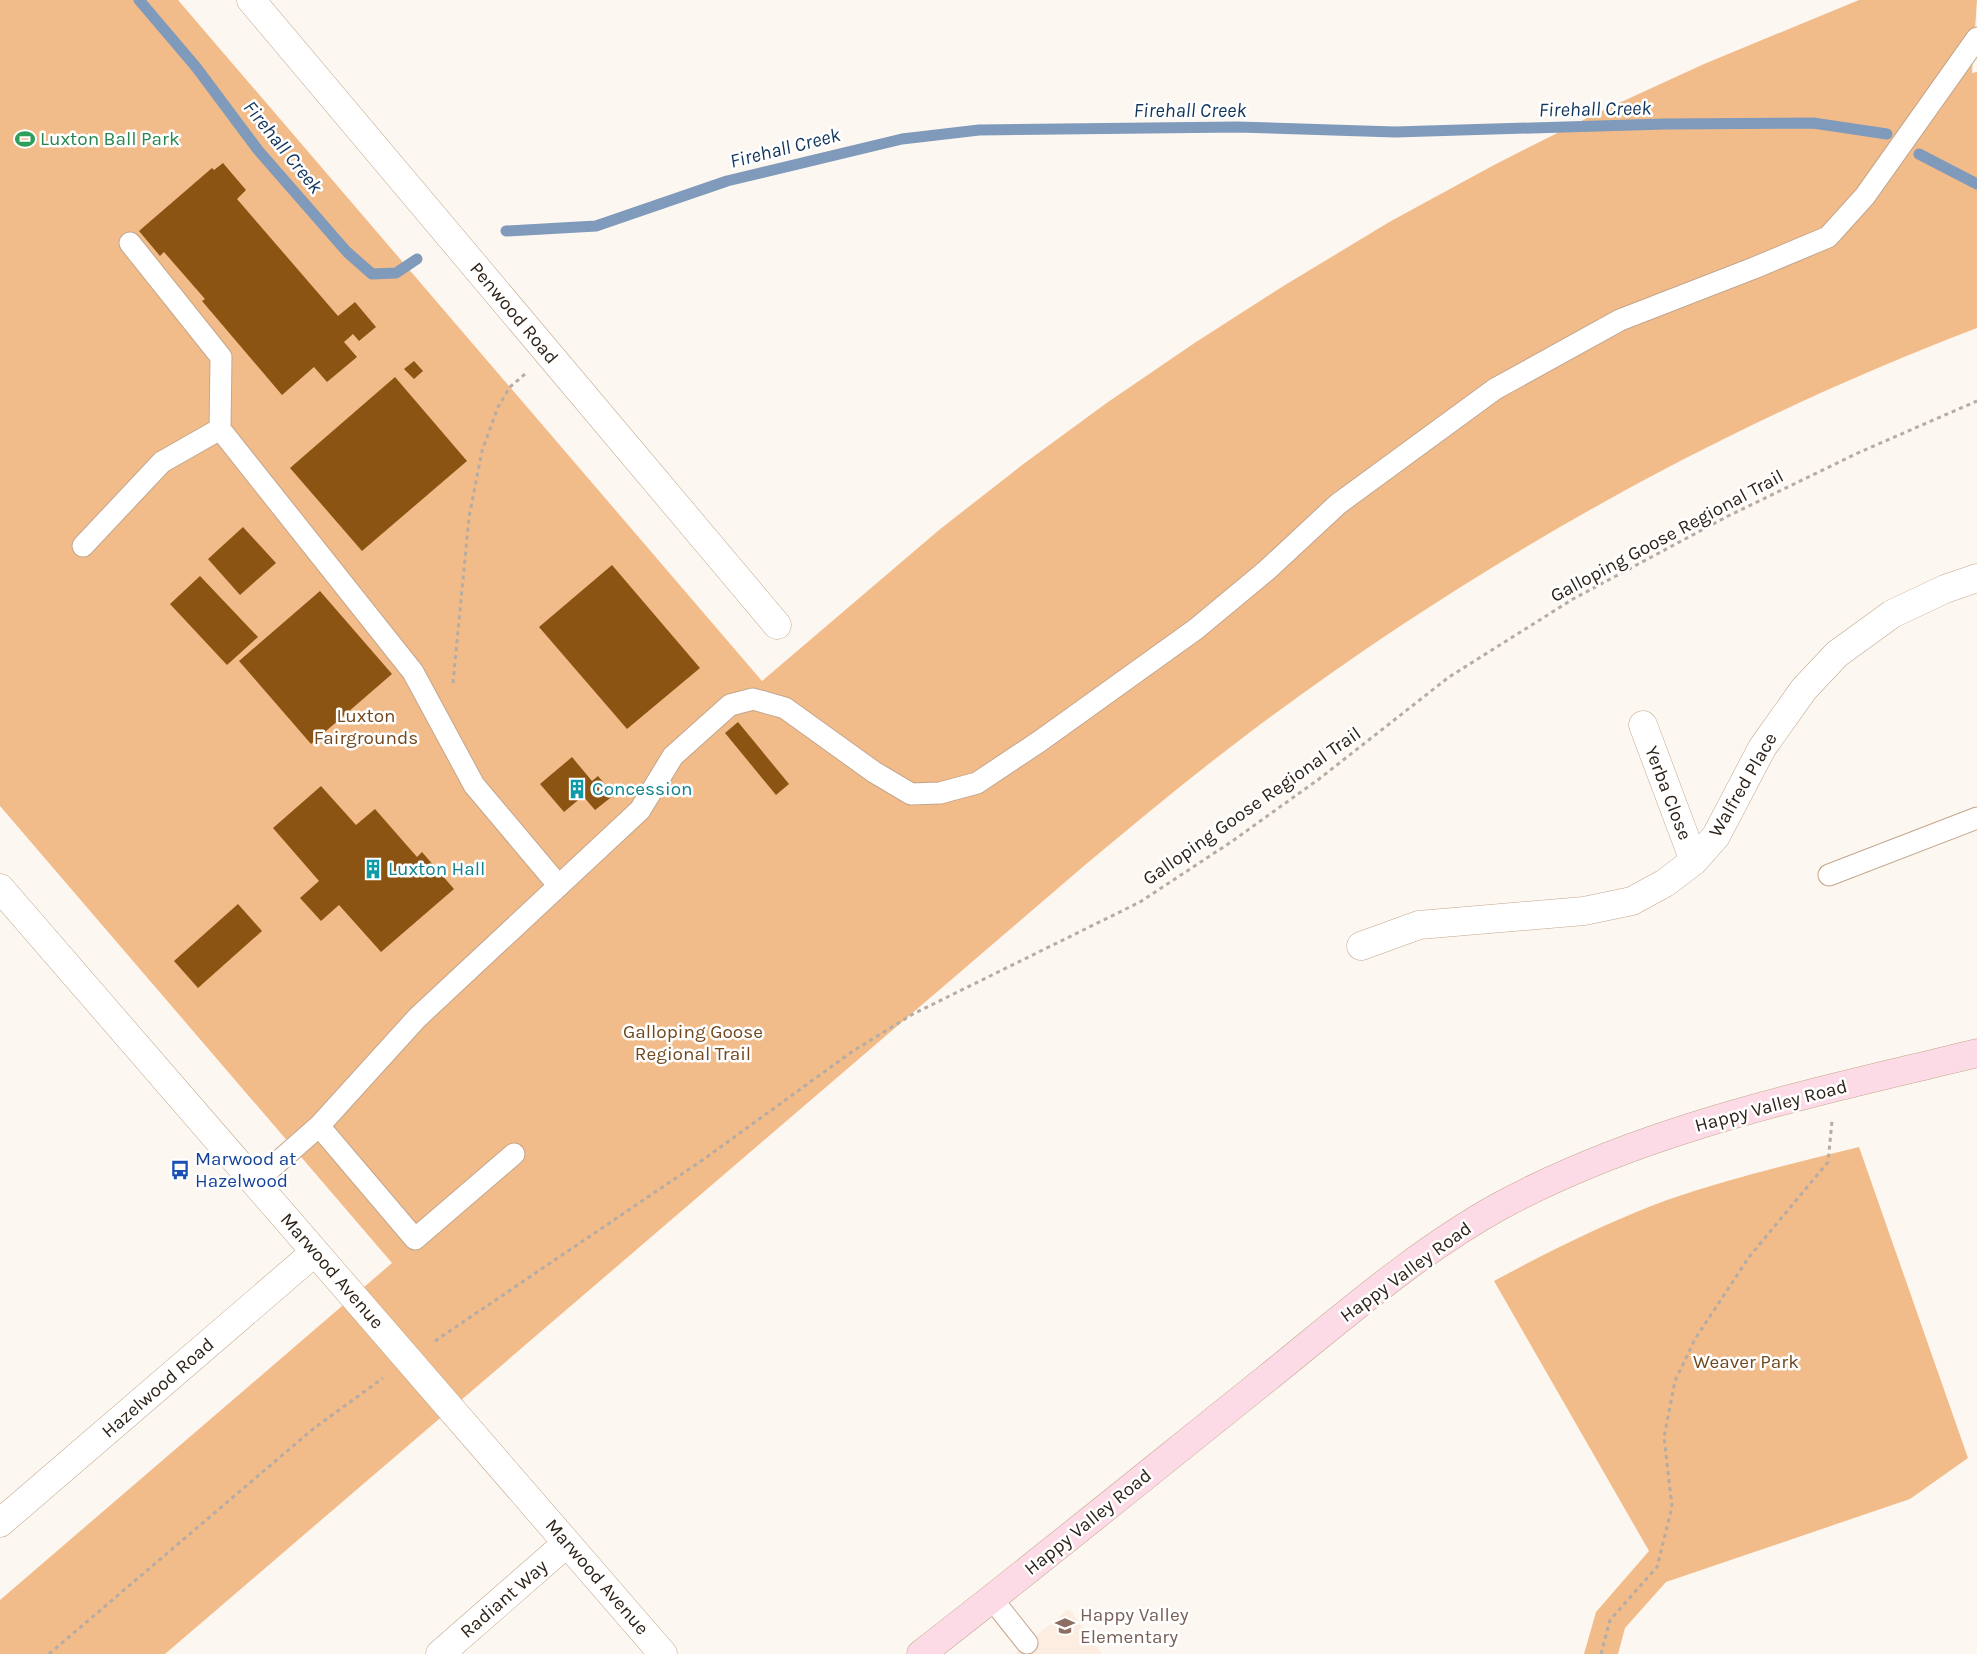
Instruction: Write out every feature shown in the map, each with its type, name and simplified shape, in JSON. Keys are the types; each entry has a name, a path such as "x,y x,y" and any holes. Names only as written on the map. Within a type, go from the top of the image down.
{"main road":[{"name":"Happy Valley Road","path":"921,1654 1358,1304 1448,1237 1501,1206 1566,1175 1664,1135 1781,1100 1977,1053"}],"street":[{"name":"Penwood Road","path":"251,0 777,625"},
{"name":"Walfred Place","path":"1361,946 1419,925 1584,911 1632,901 1665,883 1694,861 1716,836 1762,748 1804,689 1836,654 1892,614 1944,589 1977,578"},
{"name":"Yerba Close","path":"1643,726 1694,861"},
{"name":"Marwood Avenue","path":"0,888 663,1654"},
{"name":"Hazelwood Road","path":"0,1523 315,1252"},
{"name":"Radiant Way","path":"440,1654 567,1543"}],"lane":[{"path":"254,1182 319,1126 417,1018 640,810 672,756 730,705 753,699 785,708 874,772 911,794 940,793 977,783 1040,742 1196,629 1267,570 1338,504 1495,389 1620,320 1828,237 1865,196 1977,38"},
{"path":"130,243 220,358 220,429 414,672 474,786 559,886"},
{"path":"83,546 162,462 220,429"},
{"path":"1829,875 1977,818"},
{"path":"319,1126 414,1239 514,1154"},
{"path":"992,1599 1027,1643"}],"path":[{"path":"453,690 469,517 482,451 498,408 510,387 549,355"},
{"name":"Galloping Goose Regional Trail","path":"49,1654 313,1429 408,1359 688,1170 853,1051 913,1014 1032,957 1149,897 1231,842 1319,779 1449,678 1574,599 1728,516 1860,452 1977,401"},
{"path":"1601,1654 1610,1620 1657,1567 1672,1507 1664,1437 1675,1381 1696,1339 1749,1257 1828,1162 1833,1088"}],"shaded area":[{"name":"Happy Valley Elementary","path":"1069,1609 1102,1654 1014,1654"}],"green space":[{"name":"Luxton Fairgrounds","path":"0,0 178,0 762,681 939,530 1022,465 1108,402 1196,342 1285,285 1391,221 1494,165 1595,114 1704,64 1859,0 1977,0 1972,73 1977,72 1977,328 1880,367 1785,410 1691,456 1599,505 1508,558 1420,613 1333,672 1249,733 1085,865 165,1654 0,1654 0,1600 392,1263 0,806"},
{"name":"Weaver Park","path":"1859,1147 1968,1458 1910,1499 1666,1582 1625,1628 1618,1654 1584,1654 1596,1612 1649,1551 1494,1281 1579,1238 1667,1200 1739,1178"}],"building":[{"path":"223,163 246,190 237,199 338,316 355,302 376,327 359,341 353,334 344,342 357,357 327,382 314,367 282,395 202,301 205,299 164,252 160,256 139,231 212,168 214,170"},
{"path":"414,361 423,371 414,379 404,369"},
{"path":"395,377 467,461 362,551 290,468"},
{"path":"243,527 276,563 240,595 208,559"},
{"path":"612,565 700,668 627,729 539,627"},
{"path":"200,576 258,637 227,665 170,604"},
{"path":"320,591 392,674 311,744 239,661"},
{"path":"738,722 789,784 776,795 725,733"},
{"name":"Concession","path":"572,757 592,781 598,776 614,795 595,810 583,796 564,812 540,784"},
{"name":"Luxton Hall","path":"321,786 356,825 375,809 417,857 422,852 454,889 381,952 339,905 321,921 300,898 319,881 273,828"},
{"path":"238,904 262,931 198,988 174,961"}],"waterway":[{"name":"Firehall Creek","path":"139,0 196,67 258,150 347,252 372,274 396,273 417,259"},
{"name":"Firehall Creek","path":"506,231 596,226 727,181 902,139 979,130 1237,127 1395,132 1664,124 1813,123 1887,134"},
{"name":"Firehall Creek","path":"1919,154 1977,184"}],"place":[{"name":"Luxton Ball Park","path":"25,139"},
{"name":"Concession","path":"577,789"},
{"name":"Luxton Hall","path":"373,869"},
{"name":"Marwood at Hazelwood","path":"180,1170"},
{"name":"Happy Valley Elementary","path":"1065,1626"}]}
